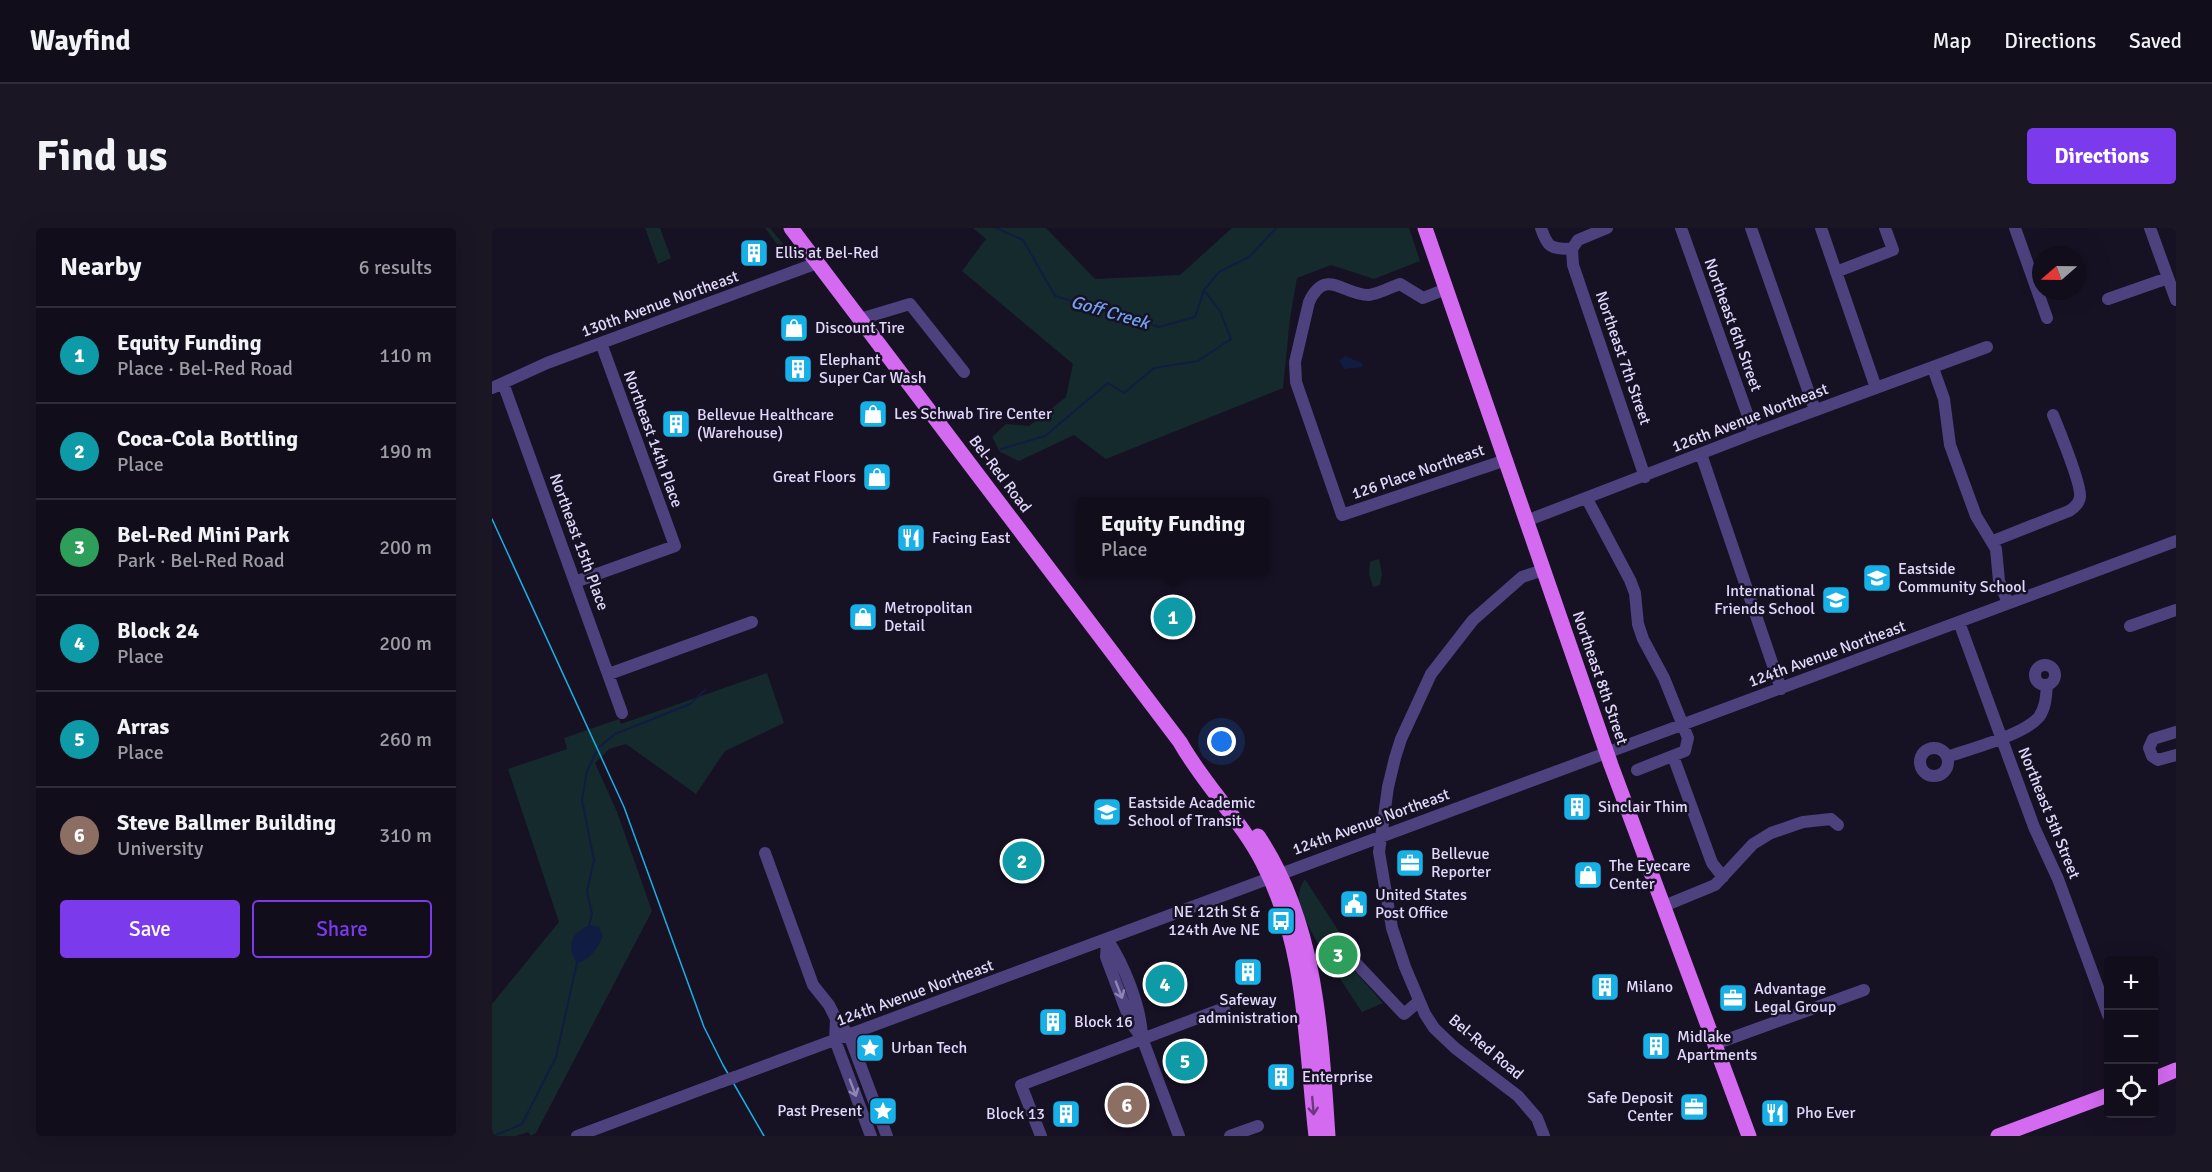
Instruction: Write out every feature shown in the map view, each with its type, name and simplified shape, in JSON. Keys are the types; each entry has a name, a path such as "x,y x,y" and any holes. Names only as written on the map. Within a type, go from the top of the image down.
{"main road":[{"name":"Bel-Red Road","path":"791,228 1180,742 1191,763 1275,875 1295,928 1300,979 1313,1032"},
{"name":"Northeast 8th Street","path":"1425,228 1607,752 1749,1136"},
{"path":"1313,1032 1316,1136"},
{"path":"1313,1032 1328,1136"},
{"path":"2158,1077 2176,1070"},
{"path":"2005,1135 2104,1097"}],"street":[{"path":"1541,228 1550,246 1572,249 1578,240 1607,228"},
{"name":"Northeast 6th Street","path":"1681,228 1754,433"},
{"path":"1751,228 1815,410"},
{"path":"1821,228 1876,388"},
{"path":"1836,272 1893,250 1885,228"},
{"path":"2015,228 2047,318"},
{"path":"2150,228 2176,300"},
{"name":"Northeast 7th Street","path":"1572,249 1573,265 1645,477"},
{"name":"130th Avenue Northeast","path":"496,384 817,262"},
{"path":"2108,299 2168,278"},
{"name":"126 Place Northeast","path":"1446,289 1423,298 1400,284 1368,295 1326,284 1317,290 1309,302 1295,362 1296,382 1341,515 1506,460"},
{"path":"860,319 910,304 964,372"},
{"name":"Northeast 14th Place","path":"575,582 675,546 601,343"},
{"name":"126th Avenue Northeast","path":"1526,521 1645,477 1754,433 1987,347"},
{"path":"1933,368 1944,399 1950,445 1976,516 1996,549 1999,581 2008,603"},
{"name":"Northeast 15th Place","path":"496,384 575,582 622,713"},
{"path":"1993,541 2069,511 2078,503 2080,497 2078,485 2053,415"},
{"path":"1701,454 1781,689"},
{"path":"1587,499 1630,580 1635,593 1638,624 1643,639 1664,678 1688,738 1685,751 1637,770"},
{"name":"124th Avenue Northeast","path":"577,1136 2008,603 2175,544"},
{"name":"Bel-Red Road","path":"1543,570 1522,577 1473,620 1431,674 1409,720 1395,758 1388,787 1379,852 1392,928 1418,1002 1443,1038 1518,1096 1537,1118 1544,1136"},
{"path":"2130,626 2176,610"},
{"path":"609,674 752,622"},
{"name":"Northeast 5th Street","path":"1959,622 2034,827 2058,879 2107,1010"},
{"path":"1947,757 2023,729 2039,716 2046,700 2047,685"},
{"path":"2176,732 2153,739 2149,748 2152,756 2158,760 2176,755"},
{"path":"1673,756 1712,863 1723,877"},
{"path":"1664,906 1708,888 1723,877 1753,843 1771,832 1818,819 1831,819 1838,825"},
{"path":"765,853 813,985 849,1035 887,1136"},
{"path":"1107,939 1106,957 1131,1023 1142,1038 1179,1136"},
{"path":"1353,960 1404,1014 1418,1002"},
{"path":"1715,1044 1864,990"},
{"path":"1041,1136 1021,1084 1224,1008"},
{"path":"836,1018 835,1040 871,1136"},
{"path":"1230,1136 1258,1126"}],"green space":[{"path":"645,228 660,228 671,258 658,264"},
{"path":"765,228 770,228 790,253 786,256"},
{"path":"973,228 1046,228 1095,279 1180,275 1232,228 1409,228 1420,261 1374,279 1331,265 1297,278 1290,318 1283,388 1106,459 1074,435 1019,461 1000,452 992,437 1006,424 1029,426 1066,397 1073,364 962,271 986,239"},
{"path":"1379,559 1382,574 1380,585 1373,587 1369,574 1370,562"},
{"path":"767,673 784,723 725,751 696,794 626,744 609,749 595,763 617,812 652,911 536,1133 531,1136 528,1132 516,1136 492,1136 492,1004 559,922 508,769 567,749 564,738 619,719 621,724"},
{"path":"1305,879 1347,944 1351,967 1383,1003 1362,1012 1325,955 1301,909 1299,892"}],"water":[{"path":"1345,356 1362,363 1363,367 1344,369 1339,361"},
{"path":"590,925 599,927 603,936 593,953 577,963 571,951 572,941 578,932"}],"waterway":[{"name":"Goff Creek","path":"996,228 1023,240 1055,296 1159,327 1195,317 1204,290"},
{"path":"1001,449 1045,436 1108,383 1124,393 1154,368 1198,361 1231,339 1220,311 1204,290 1219,272 1249,257 1276,228"},
{"path":"589,926 592,914 587,891 594,860 582,800 587,771 598,748 615,734 690,704 705,690"},
{"path":"494,1136 522,1124 556,1057 577,963"}],"tram line":[{"path":"492,519 624,807 704,1027 764,1136"}],"place":[{"name":"Ellis at Bel-Red","path":"754,253"},
{"name":"Discount Tire","path":"794,328"},
{"name":"Elephant Super Car Wash","path":"798,369"},
{"name":"Les Schwab Tire Center","path":"873,414"},
{"name":"Bellevue Healthcare (Warehouse)","path":"676,424"},
{"name":"Great Floors","path":"877,477"},
{"name":"Facing East","path":"911,538"},
{"name":"Eastside Community School","path":"1877,578"},
{"name":"International Friends School","path":"1836,600"},
{"name":"Metropolitan Detail","path":"863,617"},
{"name":"Equity Funding","path":"1173,617"},
{"name":"Sinclair Thim","path":"1577,807"},
{"name":"Eastside Academic School of Transit","path":"1107,812"},
{"name":"Coca-Cola Bottling","path":"1022,861"},
{"name":"Bellevue Reporter","path":"1410,863"},
{"name":"The Eyecare Center","path":"1588,875"},
{"name":"United States Post Office","path":"1354,904"},
{"name":"NE 12th St & 124th Ave NE","path":"1281,921"},
{"name":"Bel-Red Mini Park","path":"1338,955"},
{"name":"Safeway administration","path":"1248,972"},
{"name":"Block 24","path":"1165,984"},
{"name":"Milano","path":"1605,987"},
{"name":"Advantage Legal Group","path":"1733,998"},
{"name":"Block 16","path":"1053,1022"},
{"name":"Midlake Apartments","path":"1656,1046"},
{"name":"Urban Tech","path":"870,1048"},
{"name":"Arras","path":"1185,1061"},
{"name":"Enterprise","path":"1281,1077"},
{"name":"Steve Ballmer Building","path":"1127,1105"},
{"name":"Safe Deposit Center","path":"1694,1107"},
{"name":"Past Present","path":"883,1111"},
{"name":"Pho Ever","path":"1775,1113"},
{"name":"Block 13","path":"1066,1114"}]}
